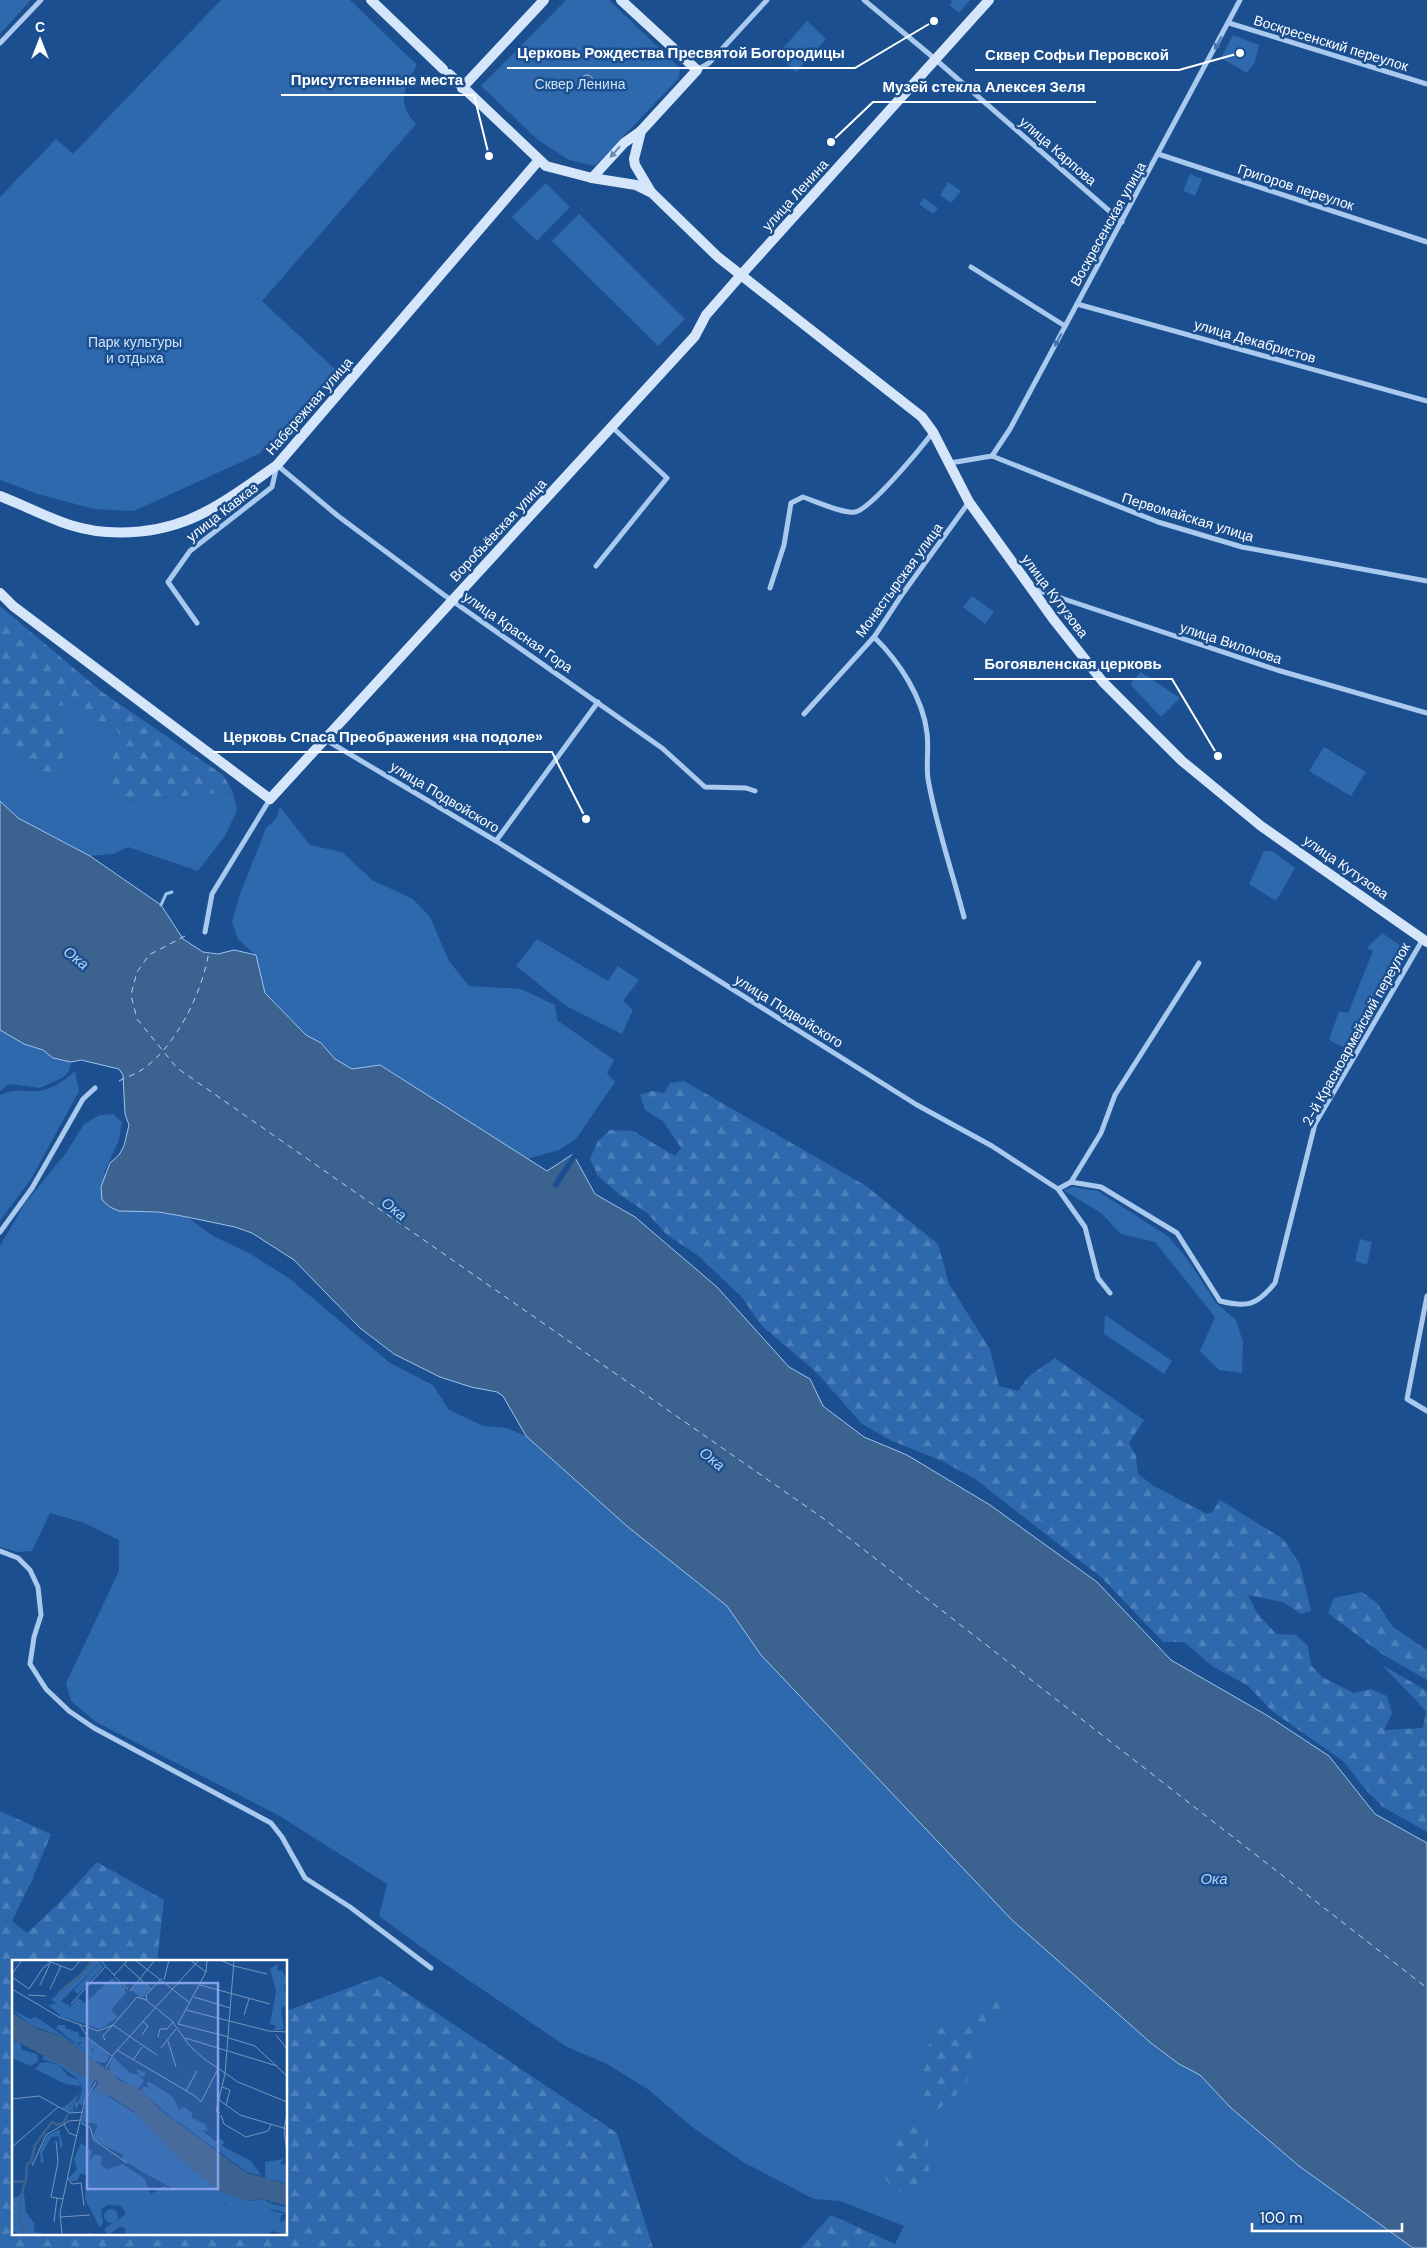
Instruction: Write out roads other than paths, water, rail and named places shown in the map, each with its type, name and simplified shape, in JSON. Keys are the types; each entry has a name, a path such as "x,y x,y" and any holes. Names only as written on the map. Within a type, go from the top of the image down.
{"main road":[{"path":"371,0 539,160 555,169 592,178 636,185 652,193"},
{"path":"462,88 544,0"},
{"path":"592,178 624,142 641,131 697,70 621,0"},
{"name":"улица Ленина","path":"740,275 990,0"},
{"path":"641,131 634,159 638,170 652,193"},
{"name":"Набережная улица","path":"0,496 71,525 114,532 146,531 177,524 206,512 277,465 539,160"},
{"name":"улица Кутузова","path":"652,193 718,257 922,417 933,432 969,502 1030,587 1103,682 1182,761 1261,826 1425,940"},
{"name":"Воробьёвская улица","path":"270,799 695,336 706,315 740,275"},
{"path":"0,593 13,606 270,799"}],"street":[{"path":"0,43 41,0"},
{"path":"697,70 709,63 767,0"},
{"name":"улица Карпова","path":"864,0 1122,222"},
{"name":"Воскресенская улица","path":"992,456 1010,428 1240,0"},
{"name":"Воскресенский переулок","path":"1229,23 1427,84"},
{"name":"Григоров переулок","path":"1158,154 1427,242"},
{"path":"971,266 1065,326"},
{"name":"улица Декабристов","path":"1077,304 1427,401"},
{"path":"596,566 667,478 612,427"},
{"path":"770,588 784,545 791,503 803,497 854,512 864,507 885,488 933,432"},
{"path":"950,463 992,456"},
{"name":"Первомайская улица","path":"992,456 1158,522 1242,547 1427,581"},
{"name":"улица Красная Гора","path":"277,465 338,516 452,600 662,748 706,787 746,788 755,791"},
{"name":"улица Кавказ","path":"197,623 168,582 190,551 272,487 277,465"},
{"name":"Монастырская улица","path":"804,714 874,637 901,596 969,502"},
{"name":"улица Вилонова","path":"1030,587 1120,620 1277,670 1427,713"},
{"path":"874,637 885,648 917,696 923,713 927,733 928,778 964,917"},
{"path":"496,840 598,702"},
{"name":"улица Подвойского","path":"326,740 496,840 917,1106 992,1146 1058,1189"},
{"path":"205,932 212,894 270,799"},
{"name":"2-й Красноармейский переулок","path":"1071,1182 1101,1188 1177,1233 1220,1301 1236,1305 1250,1305 1264,1296 1275,1283 1315,1124 1425,940"},
{"path":"1110,1293 1098,1278 1085,1227 1058,1189 1071,1182 1101,1133 1115,1096 1199,963"},
{"path":"0,1232 32,1188 83,1099 95,1088"},
{"path":"1427,1296 1418,1332 1407,1399 1427,1411"},
{"path":"0,1551 18,1558 30,1570 38,1588 41,1615 34,1637 30,1664 46,1689 69,1711 94,1728 271,1823 282,1837 306,1878 350,1907 431,1968"}],"water":[{"path":"587,75 593,81 587,87 581,81"},
{"name":"Ока","path":"0,801 18,818 90,856 161,905 183,939 203,952 218,954 234,950 256,955 265,993 306,1035 321,1043 335,1059 352,1069 380,1065 547,1171 573,1154 595,1194 635,1217 717,1287 789,1367 810,1379 823,1406 864,1437 907,1455 990,1505 1097,1582 1171,1660 1268,1716 1329,1756 1375,1814 1427,1843 1427,2248 1413,2248 1299,2166 1230,2107 1200,2075 1179,2064 1151,2043 1012,1920 761,1655 727,1606 628,1527 526,1436 503,1396 497,1392 471,1387 440,1377 394,1354 360,1328 294,1260 252,1233 235,1227 159,1212 119,1211 110,1207 102,1200 101,1187 110,1163 119,1155 124,1146 129,1125 125,1114 123,1075 119,1069 81,1060 71,1062 53,1058 43,1050 24,1044 0,1030"}],"waterway":[{"path":"161,905 166,894 172,892"}],"place":[{"name":"Церковь Рождества Пресвятой Богородицы","path":"934,21"},
{"name":"Сквер Софьи Перовской","path":"1240,53"},
{"name":"Музей стекла Алексея Зеля","path":"831,142"},
{"name":"Присутственные места","path":"489,156"},
{"name":"Богоявленская церковь","path":"1218,756"},
{"name":"Церковь Спаса Преображения «на подоле»","path":"586,819"}],"park label":[{"name":"Сквер Ленина","path":"580,84"},
{"name":"Парк культуры и отдыха","path":"135,350"}]}
